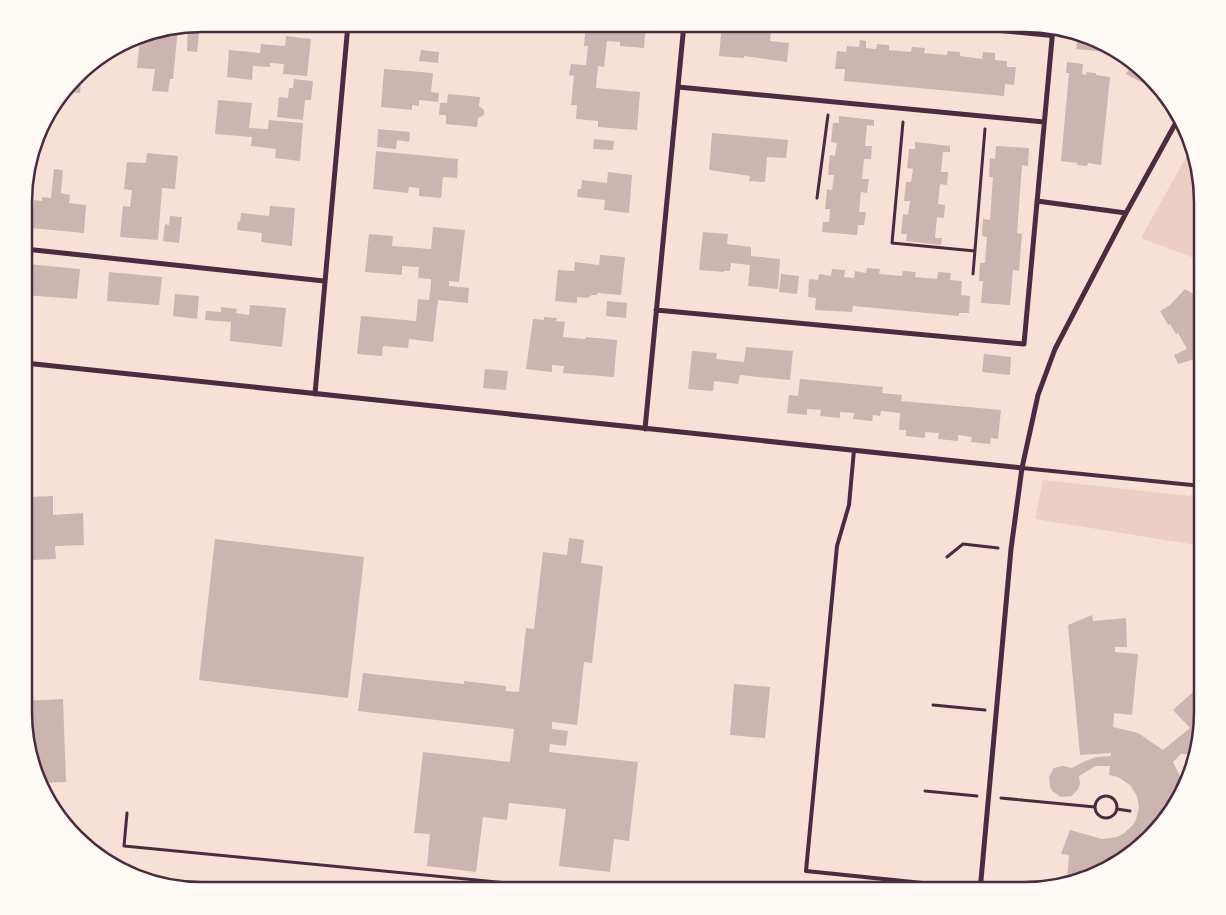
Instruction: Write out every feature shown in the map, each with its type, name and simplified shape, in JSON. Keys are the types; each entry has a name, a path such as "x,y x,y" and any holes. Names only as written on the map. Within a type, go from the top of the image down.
{"street":[{"path":"314,394 347,33"},
{"path":"645,429 683,33"},
{"path":"656,310 1024,344 1052,36"},
{"path":"678,87 1044,122"},
{"path":"982,882 1011,549 1022,468 1038,395 1055,348 1175,125"},
{"path":"1037,201 1126,213"},
{"path":"32,251 324,281"},
{"path":"32,364 1022,468"}],"lane":[{"path":"1022,33 1052,36"},
{"path":"854,450 849,505 837,546 806,871 907,882"},
{"path":"1022,468 1193,485"}],"path":[{"path":"817,198 829,101"},
{"path":"905,109 892,243 976,251"},
{"path":"974,274 986,116"},
{"path":"947,557 963,544 1011,549"},
{"path":"933,705 997,711"},
{"path":"925,791 1095,807"},
{"path":"1110,796 1115,800 1117,809 1112,816 1104,818 1098,814 1095,807 1100,798 1110,796"},
{"path":"1117,809 1130,811"},
{"path":"128,813 124,846 497,882"}],"shaded area":[{"path":"1186,156 1194,202 1194,258 1141,238"},
{"path":"1043,480 1189,496 1193,494 1193,545 1035,519"}],"building":[{"path":"188,33 199,33 197,52 187,51"},
{"path":"585,33 645,33 644,48 620,46 620,42 607,41 604,67 598,66 596,88 640,92 637,130 598,127 598,121 576,119 577,105 571,105 574,76 569,75 571,64 586,65 588,46 584,46"},
{"path":"721,33 771,33 770,41 789,43 787,62 744,56 744,58 719,56"},
{"path":"177,35 173,79 170,79 168,92 152,91 155,69 137,68 140,44"},
{"path":"286,36 311,39 307,76 283,74 284,64 270,63 270,67 253,66 252,80 227,77 229,50 260,53 261,44 285,46"},
{"path":"860,40 866,41 866,48 876,49 877,44 889,45 889,50 911,52 912,47 925,48 924,53 947,55 948,51 960,52 960,56 982,59 983,52 995,53 995,60 1007,61 1007,67 1016,67 1014,85 1005,84 1004,96 844,81 845,69 835,69 837,51 846,52 847,46 859,47"},
{"path":"1077,41 1102,52 1076,49"},
{"path":"421,50 439,52 438,63 419,61"},
{"path":"1067,62 1083,64 1082,74 1086,75 1086,72 1096,73 1096,75 1110,77 1101,165 1088,163 1087,166 1077,165 1077,163 1061,161 1069,73 1066,73"},
{"path":"384,69 433,73 431,92 439,93 438,102 419,100 419,106 412,105 412,110 381,107"},
{"path":"1129,69 1146,85 1126,74"},
{"path":"294,79 313,81 311,100 305,100 303,120 277,117 279,97 288,98 289,88 293,88"},
{"path":"81,84 80,93 73,92"},
{"path":"448,94 480,97 479,106 484,110 484,115 478,118 477,127 446,124 446,115 439,115 440,103 447,103"},
{"path":"218,100 252,103 249,128 268,129 269,120 303,123 300,161 275,158 276,149 251,146 252,137 215,134"},
{"path":"839,116 874,120 874,126 867,125 865,146 872,146 871,159 864,159 862,179 869,179 867,193 861,192 859,212 866,212 864,225 858,225 857,235 822,232 823,222 829,222 830,209 825,209 827,189 832,190 834,175 828,175 830,155 835,156 837,143 831,142 833,123 839,123"},
{"path":"378,129 410,132 409,142 397,140 396,149 377,147"},
{"path":"712,133 788,140 786,158 767,157 765,182 749,181 750,176 709,170"},
{"path":"594,139 614,141 613,150 593,149"},
{"path":"915,142 950,146 950,152 943,152 941,172 948,172 947,185 940,184 938,204 945,205 944,218 937,217 935,238 942,238 941,245 906,241 907,234 901,234 903,214 908,215 910,201 904,201 906,182 911,182 913,169 907,168 909,149 915,149"},
{"path":"996,146 1029,148 1028,166 1022,165 1017,233 1022,234 1019,271 1013,270 1010,305 981,303 983,281 979,281 980,263 985,263 987,237 982,236 983,219 990,220 993,177 989,177 990,158 995,159"},
{"path":"376,151 458,159 457,178 443,177 441,198 419,196 419,188 409,187 408,193 373,189"},
{"path":"147,153 178,156 175,189 162,188 158,240 120,237 123,206 130,207 132,190 124,189 127,162 146,163"},
{"path":"54,169 63,170 61,193 70,195 69,203 86,205 84,233 32,228 34,200 42,201 42,197 51,198"},
{"path":"608,172 632,175 629,213 604,210 605,200 577,197 578,189 581,189 582,180 607,183"},
{"path":"270,206 295,208 292,246 261,242 262,233 237,230 241,213 269,216"},
{"path":"170,216 182,217 179,243 163,241 165,224 169,225"},
{"path":"433,227 465,230 459,282 449,281 449,286 469,288 468,303 438,300 433,342 409,339 408,348 383,346 382,356 357,354 361,316 416,321 418,299 429,300 431,284 431,279 418,278 419,267 402,266 402,275 365,272 369,234 393,236 392,246 431,249"},
{"path":"703,232 728,234 727,244 751,247 751,256 780,259 778,289 748,286 750,265 731,263 730,271 724,272 699,270"},
{"path":"600,255 625,257 621,295 598,293 587,298 577,297 577,303 555,301 558,270 574,271 575,262 599,265"},
{"path":"32,264 80,269 77,299 32,296"},
{"path":"867,268 880,269 879,274 902,276 903,271 916,272 915,277 937,279 938,272 951,273 950,280 962,281 961,295 970,296 969,313 959,313 959,316 853,306 852,312 815,310 816,298 808,297 809,279 818,280 819,274 831,276 832,269 845,270 844,277 854,278 855,271 866,273"},
{"path":"109,272 162,277 159,305 107,301"},
{"path":"781,274 799,276 797,294 779,292"},
{"path":"1185,289 1194,294 1194,359 1178,364 1174,355 1187,349 1178,333 1176,334 1170,324 1168,325 1160,311 1170,305"},
{"path":"175,294 199,296 197,319 173,316"},
{"path":"607,301 627,303 626,318 606,316"},
{"path":"250,305 286,308 282,347 230,341 231,322 205,320 206,311 221,312 221,307 237,309 236,313 249,315"},
{"path":"544,317 557,318 556,321 565,322 563,337 617,340 614,377 563,373 564,366 552,365 552,372 526,369 533,319 544,320"},
{"path":"746,347 793,351 790,380 740,375 738,384 714,381 713,391 688,389 692,351 717,353 716,359 744,362"},
{"path":"984,354 1011,357 1010,375 982,372"},
{"path":"485,369 508,371 506,390 483,388"},
{"path":"800,379 883,387 882,393 902,395 901,401 1001,410 998,439 991,438 990,444 971,442 972,437 958,435 958,441 938,439 939,433 925,432 925,438 906,436 906,430 899,430 900,413 881,411 880,416 873,415 872,421 853,419 854,413 840,412 840,418 820,416 821,410 807,409 807,415 787,413 789,395 798,396"},
{"path":"53,496 53,515 83,513 84,545 55,546 56,559 33,560 33,497"},
{"path":"569,538 584,540 581,563 603,566 592,663 584,662 577,725 552,722 552,729 568,731 566,746 550,744 549,752 638,762 629,841 614,839 610,872 559,866 566,809 509,803 507,820 483,817 476,872 427,866 430,834 414,833 423,752 510,762 514,729 358,711 363,673 464,684 464,681 506,686 506,691 519,692 526,628 534,629 543,552 567,555"},
{"path":"215,539 364,557 348,698 199,680"},
{"path":"1092,615 1093,621 1126,618 1127,647 1115,647 1115,652 1138,654 1132,715 1114,713 1113,727 1138,733 1163,750 1190,728 1173,710 1193,692 1193,724 1188,754 1181,754 1173,762 1181,778 1171,798 1151,825 1118,854 1089,870 1067,877 1069,855 1061,854 1070,830 1102,839 1117,837 1133,825 1139,807 1137,796 1130,785 1118,777 1109,775 1110,766 1096,766 1079,776 1080,784 1072,796 1061,797 1052,791 1050,787 1049,777 1054,768 1063,766 1072,768 1097,757 1111,756 1111,753 1080,755 1068,625"},
{"path":"734,684 770,687 765,738 730,735"},
{"path":"63,699 66,782 47,783 45,778 36,746 33,724 33,701"}]}
